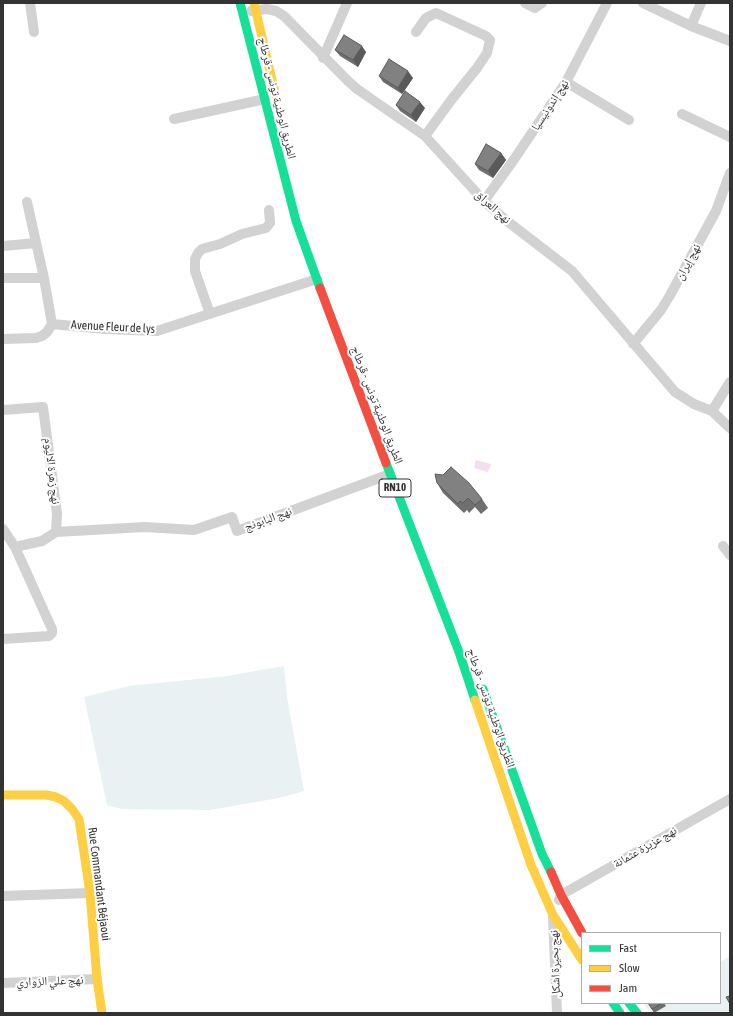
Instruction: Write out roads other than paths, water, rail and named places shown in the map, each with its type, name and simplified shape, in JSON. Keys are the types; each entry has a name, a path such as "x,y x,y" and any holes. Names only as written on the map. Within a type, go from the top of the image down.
{"main road":[{"name":"الطريق الوطنية تونس - قرطاج","path":"255,6 277,103"},
{"name":"الطريق الوطنية تونس - قرطاج","path":"242,7 296,221 458,652 531,865 553,915 581,958"},
{"name":"الطريق الوطنية تونس - قرطاج","path":"479,678 542,854 561,895 581,932"},
{"name":"Rue Commandant Béjaoui","path":"3,795 47,795 56,797 64,801 79,819 90,893 97,979 102,1013"},
{"path":"614,1004 620,1013"},
{"path":"630,1004 637,1013"}],"street":[{"path":"30,3 34,32"},
{"path":"323,58 347,3"},
{"path":"525,3 536,8 542,3"},
{"name":"نهج إندونيسيا","path":"484,201 566,82 607,3"},
{"path":"643,3 691,26 730,41"},
{"path":"691,26 701,3"},
{"name":"نهج العراق","path":"242,7 255,6 276,11 284,16 299,30 323,58 357,89 425,136 484,201 507,221 572,271 675,392 694,404 712,411 730,428"},
{"path":"416,32 426,18 436,13 486,36 490,40 488,52 425,136"},
{"path":"566,82 629,120"},
{"path":"174,119 265,99"},
{"path":"682,114 730,137"},
{"name":"نهج إيران","path":"633,344 669,297 716,211 730,173"},
{"path":"3,339 36,338 47,332 52,324 44,278 27,202"},
{"path":"210,314 195,271 195,259 198,253 202,249 220,244 242,234 266,228 270,223 268,210"},
{"path":"3,246 36,243"},
{"path":"3,278 44,278"},
{"name":"Avenue Fleur de lys","path":"52,324 158,331 317,279"},
{"path":"712,411 730,382"},
{"name":"نهج زهرة الاليوم","path":"3,410 43,406 57,514 56,532"},
{"name":"نهج البابونج","path":"56,532 145,527 194,530 232,517 237,531 390,474"},
{"path":"3,529 15,547 52,629 52,633 49,636 3,638"},
{"path":"15,547 42,542 56,532"},
{"path":"723,546 730,555"},
{"name":"نهج عزيزة عثمانة","path":"561,895 730,799"},
{"path":"3,896 90,893"},
{"path":"553,915 561,895"},
{"name":"نهج بحيرة اشكل","path":"553,915 557,1013"},
{"name":"نهج علي الزواري","path":"3,983 97,979"}]}
